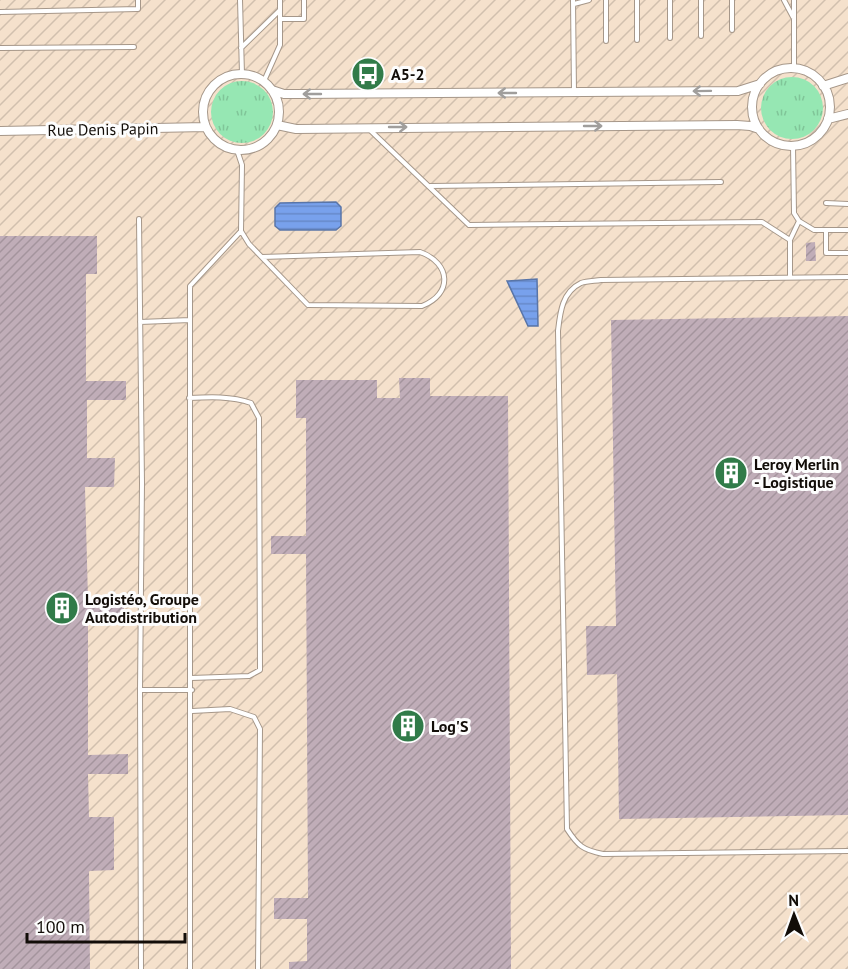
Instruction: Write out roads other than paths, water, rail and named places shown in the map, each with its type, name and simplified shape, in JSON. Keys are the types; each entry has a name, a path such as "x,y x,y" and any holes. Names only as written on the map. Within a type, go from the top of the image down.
{"street":[{"path":"272,90 284,94 738,91 760,84 775,72 794,69 806,71 824,86 830,108 823,130 804,144 793,146 773,142 759,129 754,118 752,106 754,95 760,84"},
{"path":"242,74 264,81 278,100 280,113 271,136 250,149 237,150 224,146 213,138 206,127 204,108 210,90 224,78 242,74"},
{"path":"824,86 848,78"},
{"path":"828,119 848,114"},
{"path":"277,125 296,129 737,125 759,129"},
{"name":"Rue Denis Papin","path":"0,130 206,127"}],"lane":[{"path":"0,12 138,9 138,0"},
{"path":"240,0 242,74"},
{"path":"264,81 280,45 280,0"},
{"path":"280,19 304,19 304,0"},
{"path":"574,92 574,2 589,0"},
{"path":"606,0 606,41"},
{"path":"637,0 637,40"},
{"path":"670,0 670,38"},
{"path":"701,0 701,36"},
{"path":"732,0 732,30"},
{"path":"784,0 794,21"},
{"path":"794,0 794,69"},
{"path":"240,48 280,10"},
{"path":"0,48 134,47"},
{"path":"368,128 469,225 762,222 790,240"},
{"path":"793,146 794,213 800,221 814,230 848,230"},
{"path":"237,150 242,165 241,231 249,244 308,305 422,306 433,302 441,292 445,278 440,265 431,256 420,252 262,256"},
{"path":"429,186 721,182"},
{"path":"826,203 848,204"},
{"path":"139,219 142,483 141,969"},
{"path":"790,277 790,240 800,221"},
{"path":"826,230 826,253 848,253"},
{"path":"190,969 192,690 190,286 241,231"},
{"path":"848,276 601,280 581,284 568,294 561,309 558,331 567,829 586,851 603,854 848,851"},
{"path":"140,322 189,320"},
{"path":"189,398 220,397 242,400 251,403 259,418 260,670 249,676 191,678"},
{"path":"140,690 192,690"},
{"path":"192,711 230,709 254,717 260,729 258,969"}],"water":[{"path":"336,202 341,207 341,226 336,230 280,230 275,226 275,208 280,203"},
{"path":"537,279 538,326 528,326 507,281"}],"place":[{"name":"A5-2","path":"368,74"},
{"name":"Leroy Merlin - Logistique","path":"731,473"},
{"name":"Logistéo, Groupe Autodistribution","path":"62,608"},
{"name":"Log'S","path":"408,726"}]}
